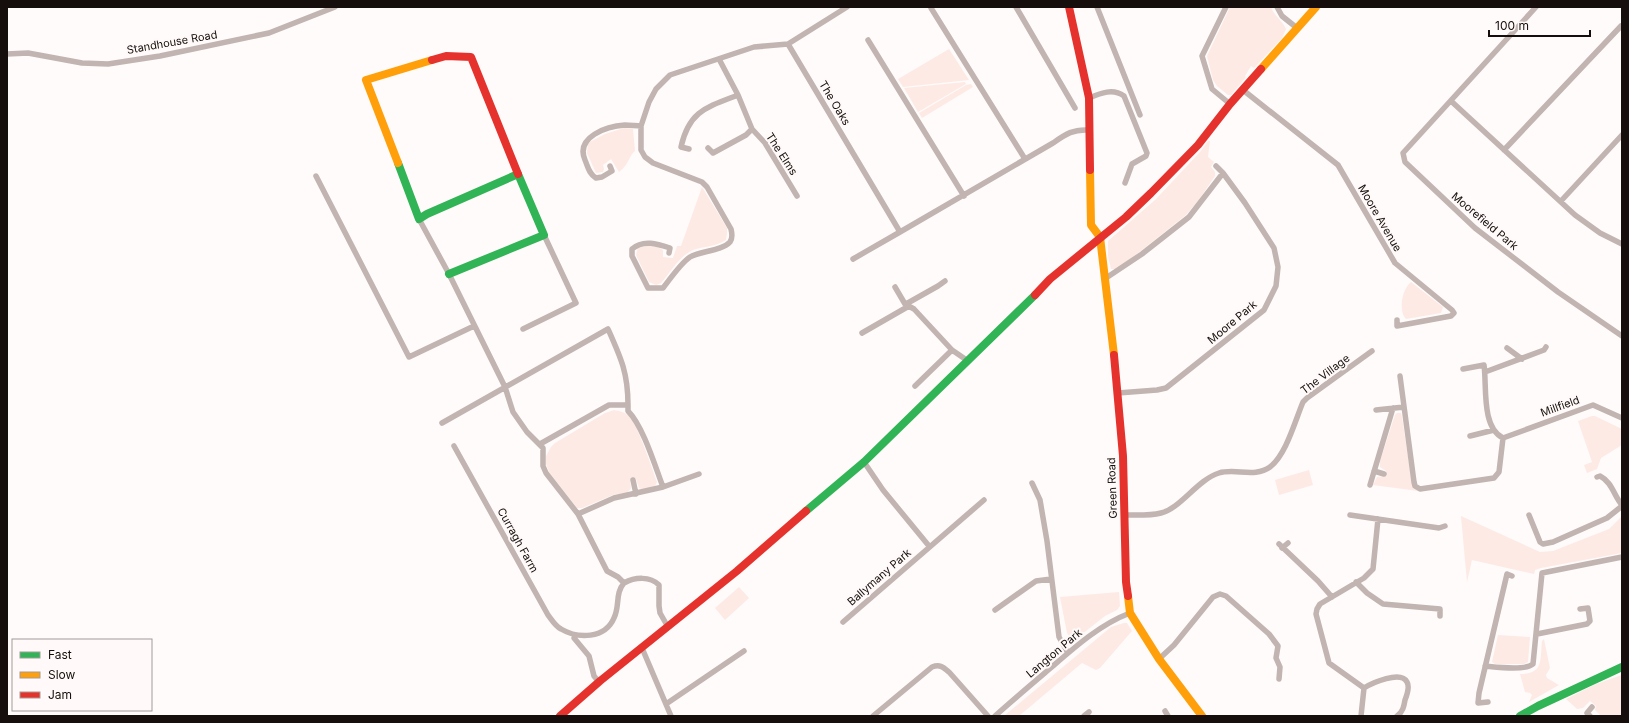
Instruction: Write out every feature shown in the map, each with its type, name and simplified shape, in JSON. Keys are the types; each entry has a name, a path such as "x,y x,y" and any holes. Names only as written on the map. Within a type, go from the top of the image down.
{"street":[{"name":"Standhouse Road","path":"7,54 28,53 82,63 108,64 160,56 269,33 335,7"},
{"path":"669,253 670,248 655,243 644,243 635,246 632,249 632,256 648,288 663,288 688,258 724,246 730,242 732,236 731,230 707,187 702,182 653,164 645,157 641,150 641,126 649,102 656,89 670,75 754,46 788,44 847,7"},
{"path":"1016,7 1075,108"},
{"name":"Green Road","path":"1069,7 1089,98 1091,225 1100,237 1106,278 1118,394 1122,456 1126,582 1130,613 1159,659 1202,716"},
{"path":"1097,7 1140,115"},
{"path":"1226,7 1202,56 1212,89 1230,104"},
{"path":"1277,7 1282,16 1297,28"},
{"path":"560,716 598,682 737,571 864,462 1020,311 1050,279 1126,217 1151,194 1198,145 1230,104 1316,7"},
{"name":"Moorefield Park","path":"1536,7 1403,153 1405,162 1475,228 1558,292 1622,336"},
{"path":"931,8 1025,159"},
{"path":"1504,150 1621,26"},
{"path":"868,40 964,196"},
{"name":"The Oaks","path":"788,44 900,232"},
{"path":"523,329 576,303 544,235 471,57 446,56 366,80 419,219 449,274 504,387 514,412 527,432 543,448 543,466 546,474 578,514 607,571 618,577 624,583"},
{"name":"The Elms","path":"719,59 738,95 752,129 765,143 797,196"},
{"name":"Moore Avenue","path":"1243,90 1338,165 1395,263 1454,313 1451,316 1395,324"},
{"path":"1089,98 1111,91 1118,91 1124,96 1146,153 1146,156 1132,164 1125,183"},
{"path":"689,149 681,147 684,136 696,115 707,107 738,95"},
{"path":"1451,101 1561,201 1574,215 1600,233 1622,244"},
{"path":"610,166 612,171 602,177 596,178 591,175 582,150 587,140 596,133 614,127 626,125 641,126"},
{"path":"708,148 713,153 746,136 752,129"},
{"path":"852,259 964,196 1065,135 1078,129 1089,130"},
{"path":"1561,201 1622,135"},
{"name":"Moore Park","path":"1118,394 1166,388 1264,310 1276,286 1278,266 1274,248 1216,166"},
{"path":"1106,278 1142,254 1189,217 1222,173"},
{"path":"419,219 427,214 518,174"},
{"path":"316,176 409,357 474,326"},
{"path":"449,274 544,235"},
{"path":"862,333 944,281"},
{"path":"895,287 907,305 914,309 952,350 968,361"},
{"path":"442,423 608,329 624,365 628,389 628,411 633,416 647,445 663,487"},
{"path":"1485,372 1544,350 1546,347"},
{"path":"1507,348 1522,359"},
{"path":"915,386 952,350"},
{"name":"The Village","path":"1124,515 1162,513 1218,473 1258,472 1269,468 1282,452 1303,402 1372,351"},
{"path":"1400,376 1414,482 1420,489 1494,478 1499,472 1503,438 1497,435 1494,430 1486,403 1484,365 1463,369"},
{"path":"540,444 609,405 628,405"},
{"name":"Millfield","path":"1503,438 1593,405 1622,418"},
{"path":"1376,410 1404,407"},
{"path":"1370,485 1393,408"},
{"path":"1470,436 1494,430"},
{"name":"Curragh Farm","path":"454,446 548,615 559,628 574,635 574,638 589,656 594,676 598,682"},
{"path":"864,462 883,490 929,546"},
{"path":"1374,471 1384,474"},
{"path":"578,514 614,498 663,487 699,474"},
{"path":"1529,515 1540,542 1545,544 1553,542 1607,518 1622,505 1607,479 1600,476 1597,477"},
{"path":"633,480 636,494"},
{"path":"1032,484 1040,500 1047,541 1059,637 1068,653"},
{"name":"Ballymany Park","path":"843,622 929,546 984,500"},
{"path":"1350,515 1439,528 1445,526"},
{"path":"1364,688 1329,663 1316,614 1320,604 1364,578 1373,569 1378,518"},
{"path":"1288,543 1280,546 1318,581 1332,597"},
{"path":"1485,666 1529,667 1533,664 1542,573 1622,557"},
{"path":"1488,702 1478,703 1506,574 1512,576"},
{"path":"574,635 584,636 596,633 609,626 614,618 617,608 618,595 624,583 629,580 647,578 655,581 659,585 660,613 668,627"},
{"path":"995,610 1036,581 1051,579"},
{"path":"1356,582 1383,604 1440,609 1440,616"},
{"path":"1159,659 1174,645 1213,597 1218,594 1226,596 1269,634 1278,646 1276,658 1280,667 1279,679"},
{"path":"1537,634 1587,624 1590,621 1588,608 1580,609"},
{"name":"Langton Park","path":"995,716 1068,653 1114,619 1130,613"},
{"path":"642,648 671,716"},
{"path":"666,704 744,651"},
{"path":"873,716 932,667 937,665 943,666 988,716"},
{"path":"1520,716 1538,706 1622,667"},
{"path":"1364,688 1376,681 1389,678 1404,679 1408,682 1403,708 1397,716"},
{"path":"1361,716 1364,688"},
{"path":"1590,716 1587,713 1592,707"}],"shaded area":[{"path":"1230,7 1271,7 1286,29 1282,38 1254,68 1251,66 1245,76 1246,77 1231,95 1228,95 1217,86 1213,80 1207,56"},
{"path":"949,49 969,80 903,87 898,79"},
{"path":"965,82 966,84 918,112 904,88"},
{"path":"971,84 973,87 922,118 919,113 966,85"},
{"path":"624,128 633,129 635,151 625,167 619,172 611,159 603,165 603,172 596,173 587,153 588,143 605,134"},
{"path":"1208,141 1210,141 1208,157 1214,162 1211,167 1215,172 1215,176 1198,201 1186,215 1118,269 1111,269 1108,256 1108,241 1156,199 1200,152"},
{"path":"702,187 727,228 726,240 718,244 693,250 679,260 661,283 656,285 649,282 636,255 638,247 647,245 654,246 663,250 663,257 673,258 677,246 681,246"},
{"path":"1411,282 1443,307 1441,313 1406,319 1402,311 1402,300 1405,290"},
{"path":"614,410 620,411 629,416 633,421 657,482 655,486 643,490 639,488 636,479 630,480 631,488 627,493 613,495 582,508 577,508 549,472 546,464 546,456 555,443 605,413"},
{"path":"1397,413 1401,413 1412,483 1418,491 1373,485 1377,477 1385,476 1386,471 1380,467 1380,461 1395,415"},
{"path":"1592,416 1622,429 1622,445 1601,458 1597,469 1587,473 1584,465 1592,462 1578,421"},
{"path":"1309,470 1313,485 1279,495 1275,480"},
{"path":"1461,516 1540,552 1553,551 1609,529 1622,516 1622,553 1541,568 1535,570 1534,574 1472,560 1467,582"},
{"path":"739,587 749,598 725,620 715,608"},
{"path":"1119,592 1120,606 1117,610 1105,616 1077,638 1070,637 1067,633 1060,597"},
{"path":"1127,623 1132,631 1100,668 1096,670 1082,663 1019,716 1004,716 1111,627"},
{"path":"1498,635 1530,637 1528,662 1524,664 1495,664 1492,662"},
{"path":"1544,639 1550,668 1546,675 1547,678 1559,685 1529,702 1532,695 1525,692 1520,674 1533,672 1537,669 1540,660 1542,641"},
{"path":"1622,675 1622,716 1601,716 1595,710 1596,706 1590,701 1583,708 1577,709 1566,699 1596,684"}],"traffic: fast":[{"path":"398,163 419,219 427,214 518,174 544,235 449,274"},
{"path":"806,511 864,462 1035,295"},
{"path":"1520,716 1538,706 1622,667"}],"traffic: slow":[{"path":"1261,69 1316,7"},
{"path":"398,163 366,80 432,60"},
{"path":"1090,170 1091,225 1100,237 1114,355"},
{"path":"1128,596 1130,613 1159,659 1202,716"}],"traffic: jam":[{"path":"1069,7 1089,98 1090,170"},
{"path":"432,60 446,56 471,57 518,174"},
{"path":"1035,295 1050,279 1126,217 1151,193 1198,145 1230,104 1261,69"},
{"path":"1114,355 1123,456 1126,582 1128,596"},
{"path":"560,716 600,681 737,571 806,511"}]}
